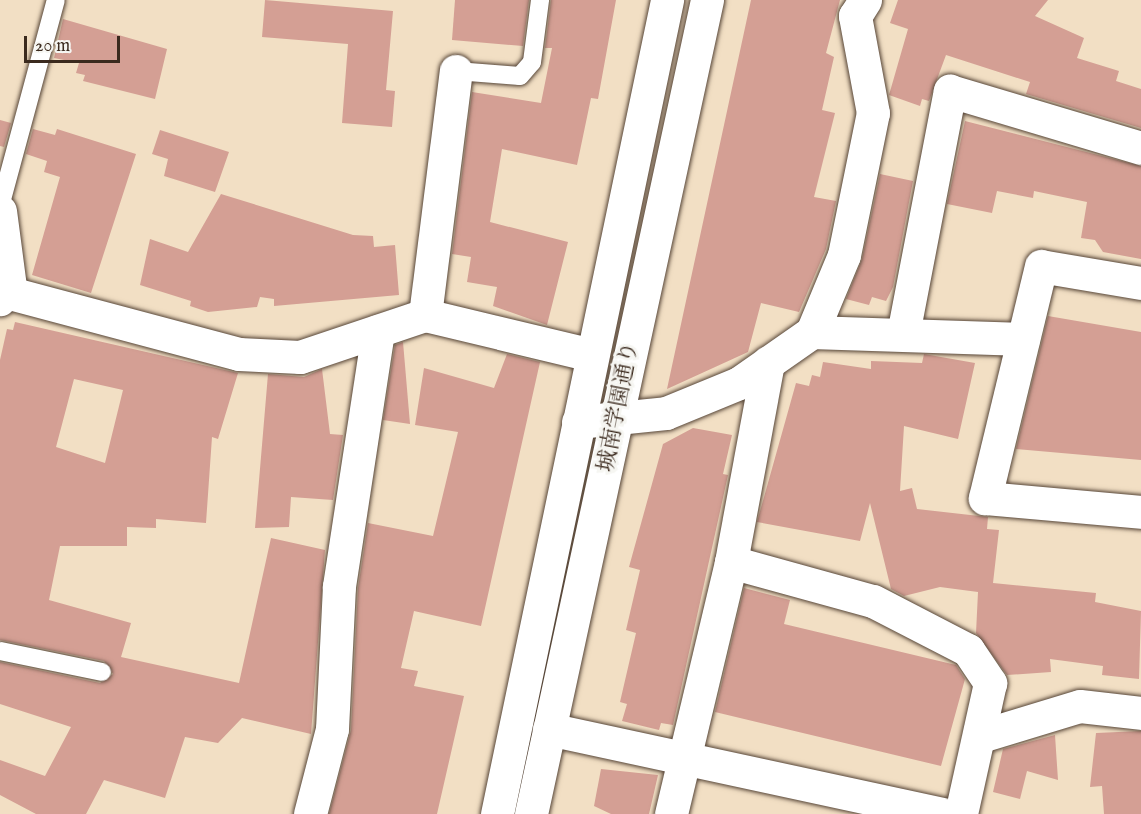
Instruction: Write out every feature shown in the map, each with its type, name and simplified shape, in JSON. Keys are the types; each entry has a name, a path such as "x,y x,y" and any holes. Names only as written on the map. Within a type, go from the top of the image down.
{"street":[{"name":"城南学園通り","path":"497,814 667,0"},
{"name":"城南学園通り","path":"531,814 619,419 707,0"},
{"path":"578,422 666,413 739,382 812,332 844,255 873,113 855,16 865,0"},
{"path":"426,315 456,71"},
{"path":"903,334 950,91 1141,148"},
{"path":"0,209 6,230 10,287 3,296 239,354 300,357 426,315 592,355"},
{"path":"1141,283 1041,266 985,498 1141,512"},
{"path":"310,814 332,729 339,586 378,331"},
{"path":"812,332 1023,339"},
{"path":"671,814 731,562 768,362"},
{"path":"731,562 873,601 968,650 990,683 981,736 961,814"},
{"path":"981,736 1080,706 1141,713"},
{"path":"549,729 683,757 874,808 941,814"}],"lane":[{"path":"0,209 56,0"},
{"path":"456,71 520,76 532,62 540,0"},
{"path":"0,651 102,672"}],"building":[{"path":"265,0 393,11 386,90 395,91 392,127 342,123 348,44 262,37"},
{"path":"455,0 529,0 523,46 452,40"},
{"path":"551,0 616,0 598,99 591,98 577,165 502,149 490,222 568,242 547,325 493,306 497,287 467,282 471,257 452,254 472,92 541,103 552,48 545,48"},
{"path":"751,0 840,0 826,53 834,57 822,110 835,113 814,197 836,201 826,249 799,312 761,303 748,352 667,389"},
{"path":"898,0 1048,0 1035,16 1084,38 1077,58 1119,71 1116,81 1141,89 1141,128 1026,94 1030,82 946,55 929,101 922,99 920,106 889,95 908,29 890,23"},
{"path":"63,19 167,49 155,99 83,81 85,75 76,73 79,63 54,58"},
{"path":"0,120 11,123 4,147 0,146"},
{"path":"965,121 1141,166 1141,259 1103,252 1095,240 1081,238 1087,202 1034,191 1033,198 997,191 992,213 947,204"},
{"path":"33,129 55,135 57,129 136,154 91,293 32,275 60,177 44,172 47,161 26,154"},
{"path":"160,130 229,152 215,192 164,176 168,159 152,154"},
{"path":"880,174 913,181 893,287 886,301 872,297 869,305 846,299 862,259"},
{"path":"221,194 353,235 373,236 374,247 395,245 399,295 274,306 274,299 260,297 257,307 208,312 190,306 191,301 140,285 150,239 188,252"},
{"path":"1048,316 1141,332 1141,460 1016,449"},
{"path":"15,322 238,373 218,439 212,437 206,523 156,519 156,528 127,527 127,546 60,546 49,600 131,623 121,657 239,683 271,538 325,550 311,734 242,718 218,743 185,737 165,798 104,780 86,814 36,814 0,795 0,760 45,776 71,727 0,704 0,662 100,683 113,674 104,661 0,640 0,360 7,329 13,330","holes":["74,379 123,390 105,463 56,447"]},
{"path":"403,342 410,424 383,420 395,345"},
{"path":"507,354 540,362 481,626 414,611 401,668 418,671 414,686 464,696 437,814 329,814 351,730 358,588 368,523 433,536 458,432 415,425 424,368 494,388"},
{"path":"924,354 975,363 958,439 904,426 900,491 912,488 917,509 988,517 987,529 999,530 993,583 1096,593 1095,602 1141,611 1139,679 1102,675 1103,666 1050,659 1051,672 1007,675 976,633 978,592 940,587 904,596 891,589 870,503 860,541 757,522 796,383 809,386 812,375 820,377 823,362 871,369 871,361 922,363"},
{"path":"322,369 330,434 343,435 333,500 291,497 289,527 255,528 268,374 304,377"},
{"path":"693,428 732,435 723,474 728,475 673,725 661,723 659,730 622,721 627,704 620,702 636,633 626,630 640,570 629,567 663,444"},
{"path":"744,588 790,600 784,624 956,665 965,679 941,766 715,712"},
{"path":"1141,731 1141,814 1104,814 1102,786 1090,787 1096,733"},
{"path":"1055,735 1058,780 1027,771 1020,799 993,792 1003,749"},
{"path":"601,769 658,775 649,814 611,814 594,806"}]}
